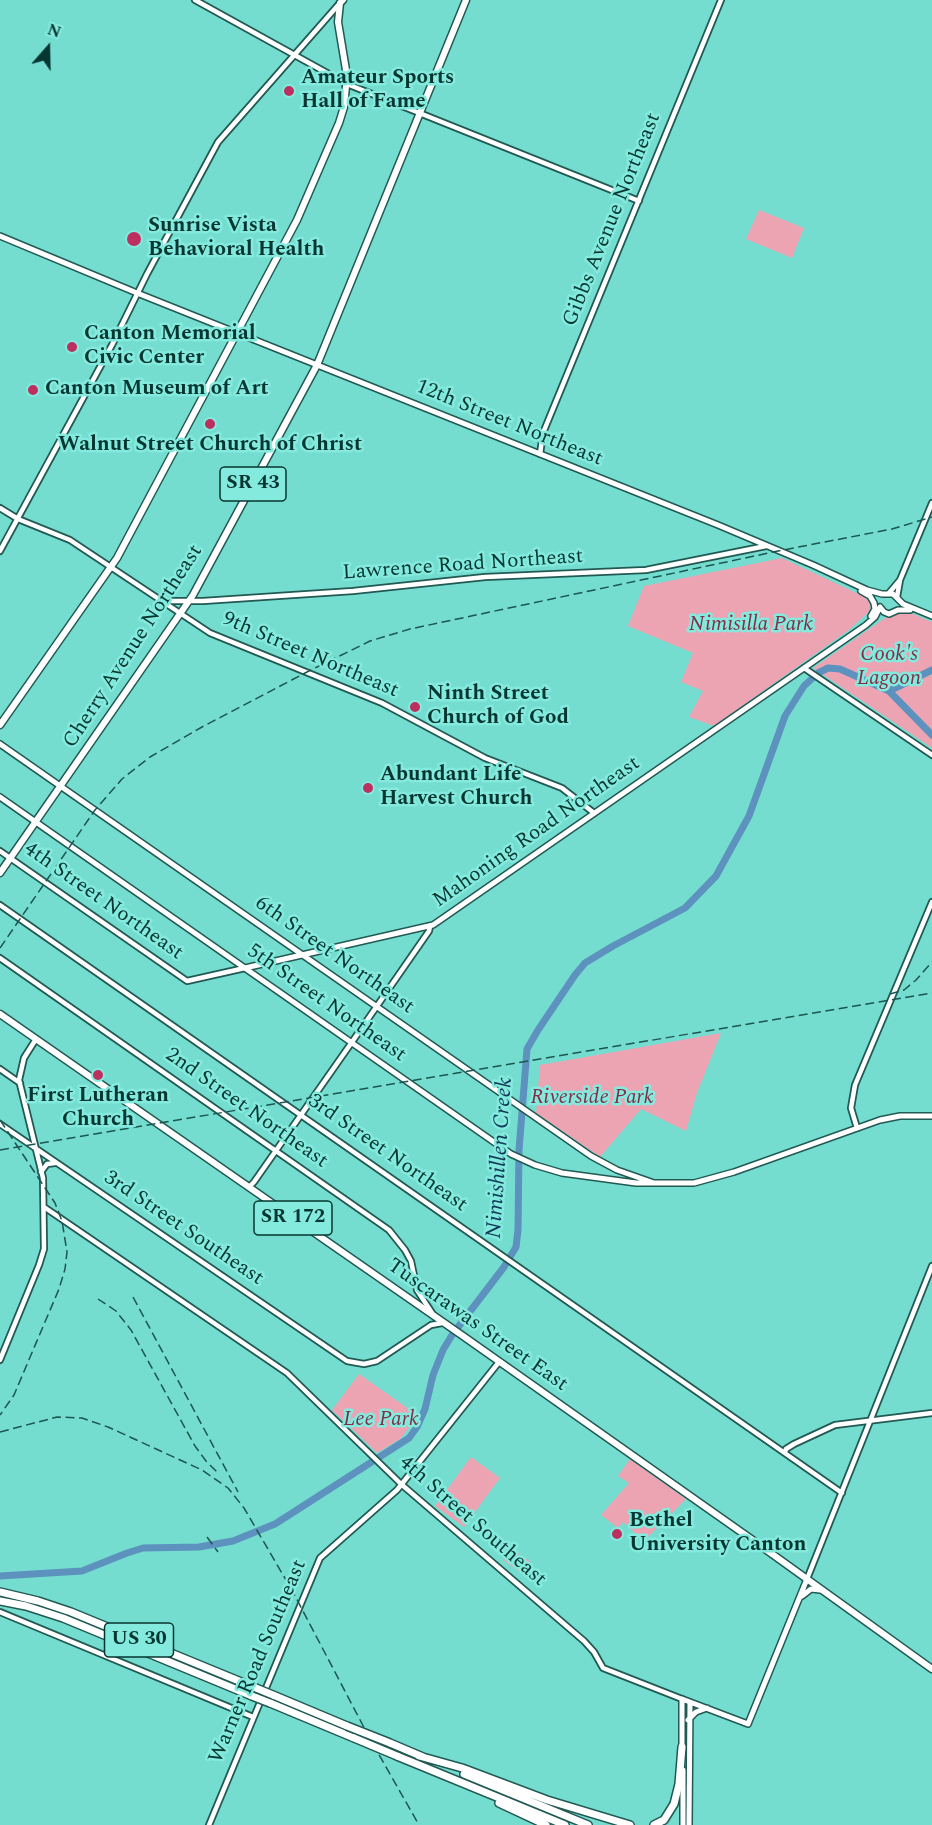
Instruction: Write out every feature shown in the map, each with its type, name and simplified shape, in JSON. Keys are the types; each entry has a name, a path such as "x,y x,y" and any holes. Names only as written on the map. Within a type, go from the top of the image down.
{"highway":[{"name":"US 30","path":"0,1592 71,1612 254,1692 270,1703 565,1825"},
{"name":"US 30","path":"0,1601 80,1625 254,1692 273,1695 588,1825"},
{"path":"654,1825 664,1820 674,1804 679,1784 682,1747"},
{"path":"419,1755 462,1768 547,1800 630,1825"},
{"path":"440,1773 462,1787 546,1825"}],"main road":[{"name":"Cherry Avenue Northeast","path":"0,873 188,602 317,365 466,0"},
{"path":"0,725 112,567 287,240 342,115 347,84 345,57 338,28 341,1"},
{"name":"12th Street Northeast","path":"0,236 766,546 867,590 887,594"},
{"path":"840,577 846,583 868,595 875,604 873,614 850,635"},
{"name":"12th Street Northeast","path":"867,590 879,606"},
{"path":"915,609 898,610 892,614 886,614 879,606 881,597 887,594 932,616"},
{"path":"898,610 899,600"},
{"name":"Mahoning Road Northeast","path":"866,625 875,617 879,606"},
{"name":"Mahoning Road Northeast","path":"245,968 430,926 850,635 886,614"},
{"name":"6th Street Northeast","path":"0,744 602,1162 624,1173 655,1183"},
{"name":"5th Street Northeast","path":"0,797 512,1155 528,1162 562,1173 648,1185 655,1183 685,1184 710,1180 893,1117 932,1116"},
{"name":"Tuscarawas Street East","path":"0,1014 448,1325 932,1669"},
{"path":"801,1597 807,1579"},
{"path":"801,1597 811,1589 825,1592"},
{"name":"4th Street Southeast","path":"682,1699 748,1724 801,1597"},
{"path":"682,1699 683,1825"},
{"path":"690,1702 688,1720 690,1825"},
{"path":"688,1720 696,1712 706,1708"}],"street":[{"path":"195,0 347,84 639,201"},
{"name":"Gibbs Avenue Northeast","path":"540,454 543,433 721,0"},
{"path":"0,551 112,345 137,293 218,142 341,1"},
{"path":"899,600 900,580 932,503"},
{"name":"9th Street Northeast","path":"0,508 18,519 70,540 215,635 379,701 485,758 562,788 594,813"},
{"name":"Lawrence Road Northeast","path":"160,600 188,602 353,591 485,577 645,570 766,546"},
{"path":"887,594 900,580"},
{"path":"804,668 932,755"},
{"name":"4th Street Northeast","path":"0,851 187,981"},
{"path":"857,1128 851,1108 855,1085 932,902"},
{"name":"3rd Street Northeast","path":"0,905 842,1493"},
{"path":"249,1187 377,1006 429,931 430,926"},
{"name":"2nd Street Northeast","path":"0,958 394,1234 409,1257 419,1294 436,1317"},
{"name":"Mahoning Road Northeast","path":"187,981 245,968"},
{"path":"0,1360 42,1257 44,1207 42,1172 20,1083 22,1064 36,1039"},
{"path":"0,1069 20,1083"},
{"name":"3rd Street Southeast","path":"0,1124 347,1361 364,1364 377,1361 431,1325 448,1325"},
{"path":"42,1172 47,1164 57,1163"},
{"name":"4th Street Southeast","path":"44,1207 285,1371 401,1484 584,1641 594,1652 603,1668 682,1699"},
{"path":"807,1579 932,1266"},
{"name":"Warner Road Southeast","path":"209,1825 320,1558 391,1496 499,1362"},
{"path":"785,1452 795,1444 835,1425 932,1413"},
{"path":"0,1612 253,1717"}],"green space":[{"path":"759,210 804,228 792,258 746,239"},
{"name":"Nimisilla Park","path":"782,558 863,596 871,603 870,611 849,630 714,726 689,717 703,691 681,682 693,653 628,626 644,586"},
{"name":"Cook's Lagoon","path":"903,612 932,622 932,748 813,668 885,618"},
{"name":"Riverside Park","path":"721,1033 697,1093 686,1131 641,1109 600,1157 536,1113 540,1065"},
{"name":"Lee Park","path":"359,1374 416,1414 400,1439 377,1453 332,1410"},
{"path":"471,1457 500,1478 464,1527 435,1506"},
{"path":"630,1459 686,1499 644,1541 623,1522 618,1528 601,1515 629,1483 618,1476"},
{"path":"507,1546 531,1562 523,1574 503,1560 507,1555 503,1552"}],"waterway":[{"name":"Nimishillen Creek","path":"0,1576 82,1571 143,1548 199,1547 233,1541 275,1524 409,1438 425,1409 433,1375 443,1350 516,1247 519,1150 527,1049 575,975 585,963 685,908 716,876 749,816 785,716 804,686 818,673 828,668 840,669 889,691 932,735"},
{"path":"889,691 932,670"}],"railway":[{"path":"0,948 95,810 122,779 150,757 202,727 370,641 410,629 892,529 932,517"},
{"path":"890,994 904,990 932,962"},
{"path":"0,1150 932,993"},
{"path":"0,1120 55,1203 62,1221 67,1252 59,1289 14,1395 0,1415"},
{"path":"133,1297 238,1492"},
{"path":"98,1299 116,1311 131,1330 195,1446 219,1474"},
{"path":"0,1432 57,1417 82,1418 108,1427 202,1470 228,1488 244,1508 293,1592 369,1737 419,1825"},
{"path":"207,1537 218,1552"}],"place":[{"name":"Amateur Sports Hall of Fame","path":"289,91"},
{"name":"Sunrise Vista Behavioral Health","path":"134,239"},
{"name":"Canton Memorial Civic Center","path":"72,347"},
{"name":"Canton Museum of Art","path":"33,390"},
{"name":"Walnut Street Church of Christ","path":"210,424"},
{"name":"Ninth Street Church of God","path":"415,707"},
{"name":"Abundant Life Harvest Church","path":"368,788"},
{"name":"First Lutheran Church","path":"98,1075"},
{"name":"Bethel University Canton","path":"617,1534"}]}
